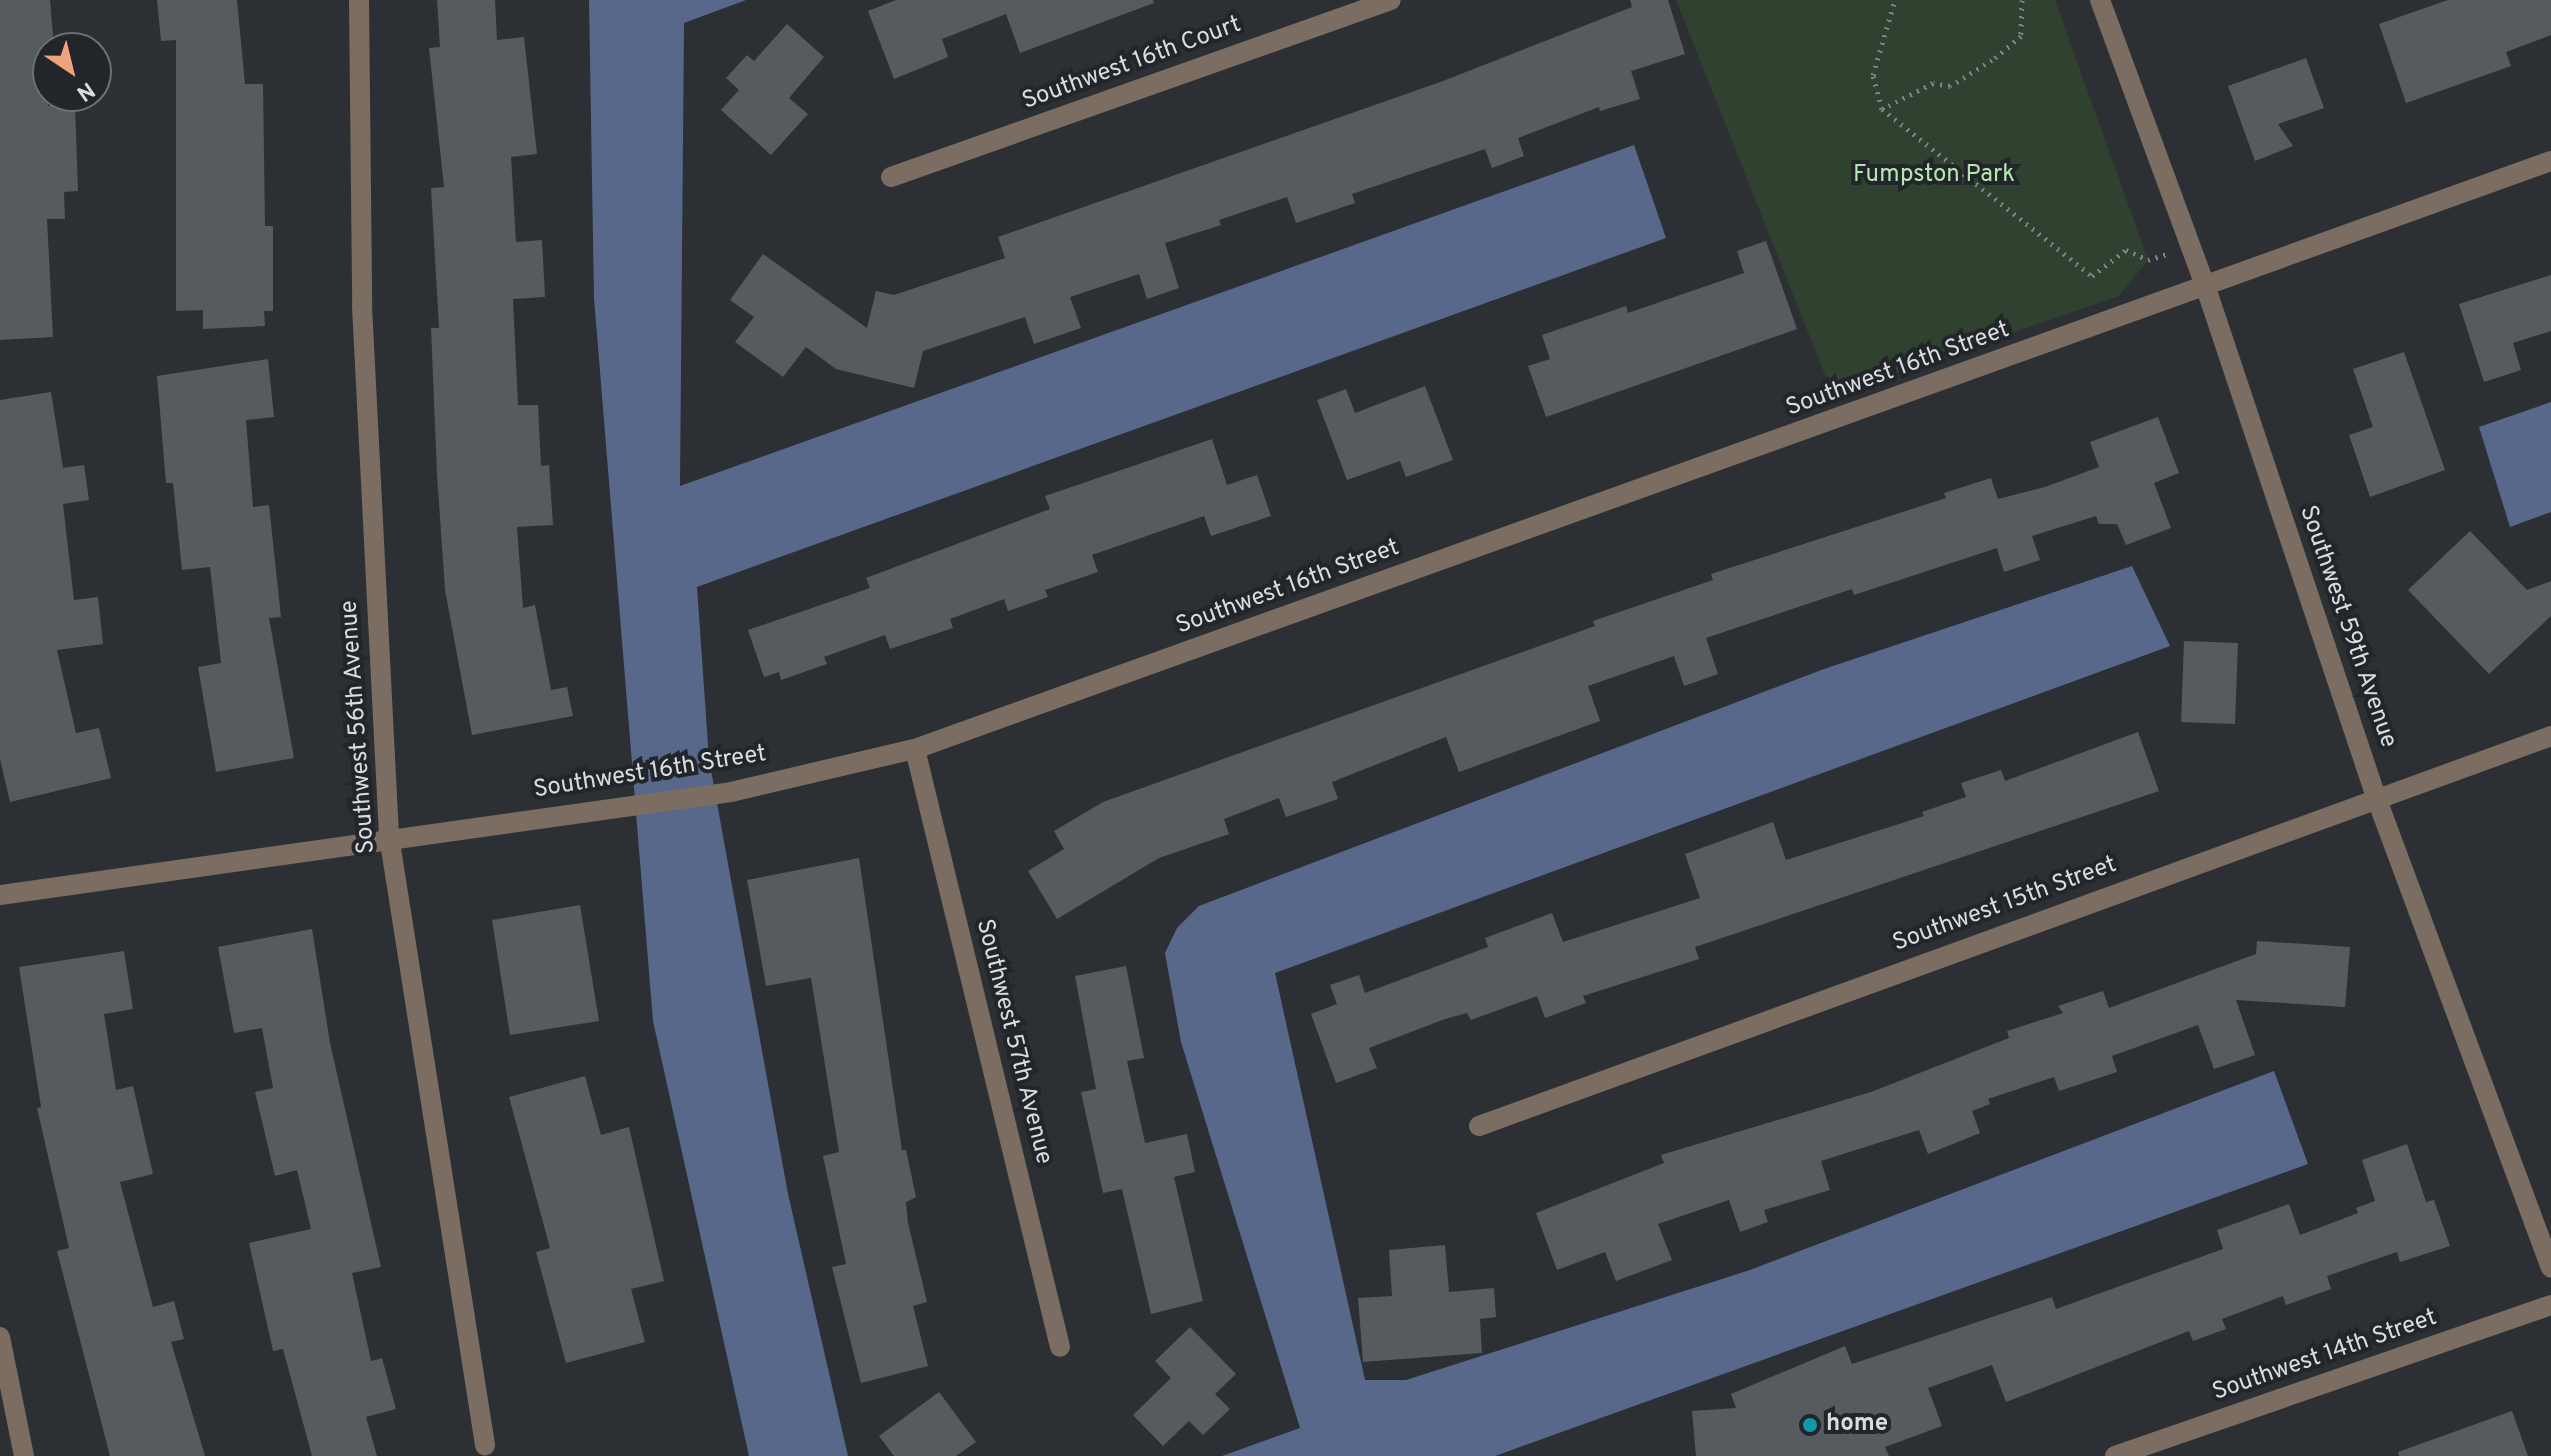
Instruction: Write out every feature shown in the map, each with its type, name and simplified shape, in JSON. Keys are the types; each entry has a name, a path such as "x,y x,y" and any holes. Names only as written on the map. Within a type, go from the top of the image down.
{"street":[{"name":"Southwest 56th Avenue","path":"359,0 362,306 389,836 485,1445"},
{"name":"Southwest 16th Court","path":"891,177 1391,0"},
{"name":"Southwest 59th Avenue","path":"2100,0 2206,288 2376,797 2551,1268"},
{"name":"Southwest 16th Street","path":"0,895 389,836 731,792 915,749 2206,288 2551,161"},
{"name":"Southwest 15th Street","path":"1479,1126 2376,797 2551,736"},
{"name":"Southwest 57th Avenue","path":"915,749 1060,1347"},
{"name":"Southwest 14th Street","path":"2115,1456 2551,1305"},
{"path":"0,1337 24,1456"}],"path":[{"path":"1895,0 1873,75 1882,109 2092,276 2126,250 2148,260 2191,247"},
{"path":"1882,109 1933,83 1950,86 1992,60 2021,36 2022,0"}],"green space":[{"name":"Fumpston Park","path":"1676,0 2055,0 2148,260 2119,296 1833,395"}],"water":[{"path":"589,0 746,0 684,23 680,486 1634,145 1666,238 697,587 709,759 788,1194 848,1456 749,1456 653,1021 594,298"},
{"path":"2551,402 2551,512 2510,527 2479,427"},
{"path":"2132,566 2170,646 1275,973 1365,1380 1406,1380 1750,1270 2274,1071 2308,1164 1495,1456 1222,1456 1300,1428 1181,1042 1165,953 1177,928 1199,906 1824,669"}],"building":[{"path":"0,0 50,0 53,32 32,32 32,112 75,112 78,191 64,192 65,219 47,219 53,337 0,340"},
{"path":"157,0 237,0 245,84 263,84 265,226 273,226 273,311 264,311 265,326 203,329 203,310 176,311 176,40 161,41"},
{"path":"437,0 495,0 497,40 524,37 537,154 511,157 516,242 542,240 545,297 513,299 518,405 538,405 541,466 549,465 553,525 517,527 523,608 535,605 551,690 567,687 573,716 472,735 445,590 437,474 431,328 439,328 431,188 444,187 429,48 440,47"},
{"path":"896,0 1153,0 1154,3 1020,53 1006,14 942,39 948,57 894,79 868,11"},
{"path":"1630,0 1668,0 1685,54 1631,71 1640,99 1600,111 1599,107 1518,138 1524,156 1492,168 1485,149 1352,194 1355,203 1296,223 1287,197 1219,220 1221,225 1165,243 1179,288 1147,299 1139,274 1070,297 1081,328 1034,344 1025,317 923,351 914,388 836,369 806,347 783,377 735,342 754,317 730,300 763,254 867,328 876,291 894,295 1005,258 998,237 1443,81 1632,7"},
{"path":"2448,0 2551,0 2551,35 2506,52 2511,66 2406,103 2379,24"},
{"path":"787,24 824,57 789,98 808,114 771,155 721,110 739,90 726,78 747,55 754,61"},
{"path":"2306,58 2324,108 2278,124 2293,146 2255,161 2228,86"},
{"path":"1766,241 1797,329 1546,417 1528,366 1550,359 1542,335 1626,306 1628,313 1744,273 1737,251"},
{"path":"2551,275 2551,331 2513,343 2521,370 2484,382 2459,304"},
{"path":"2404,352 2445,470 2370,497 2349,435 2373,427 2353,369"},
{"path":"268,359 274,417 246,420 253,507 269,505 281,617 269,618 294,758 216,772 198,667 221,663 210,567 182,570 173,483 166,483 157,376"},
{"path":"1425,386 1453,460 1406,477 1400,461 1347,480 1317,400 1346,389 1355,413"},
{"path":"51,392 63,468 84,465 89,500 63,504 74,600 98,597 103,644 57,650 76,733 99,728 111,778 10,802 0,759 0,400"},
{"path":"2158,417 2179,473 2154,483 2171,528 2126,545 2117,524 2099,524 2096,516 2032,536 2040,560 2004,572 1997,548 1854,595 1852,589 1706,638 1718,674 1684,686 1674,656 1588,686 1600,721 1459,772 1446,737 1332,782 1338,799 1286,817 1279,798 1224,819 1229,834 1159,858 1057,919 1028,871 1064,849 1054,831 1103,802 1595,626 1593,621 1713,580 1711,574 1946,498 1944,493 1991,478 1998,499 2045,487 2099,467 2090,442"},
{"path":"1212,439 1227,485 1257,475 1271,516 1211,536 1204,516 1092,555 1098,572 1045,590 1048,597 1008,611 1004,599 950,619 953,628 890,649 885,635 824,657 827,664 781,680 779,672 764,677 748,630 870,588 866,578 1050,509 1045,496"},
{"path":"2470,531 2527,590 2551,581 2551,616 2489,674 2408,590"},
{"path":"2184,641 2238,643 2235,724 2181,722"},
{"path":"2138,732 2159,791 1695,947 1699,959 1583,996 1586,1003 1545,1018 1537,996 1471,1020 1467,1013 1445,1019 1369,1048 1377,1068 1336,1083 1311,1014 1337,1004 1330,985 1359,975 1365,993 1488,947 1485,938 1552,913 1563,942 1700,898 1685,854 1773,822 1786,860 1924,816 1922,812 1966,797 1961,783 2001,770 2005,781"},
{"path":"859,858 902,1150 906,1150 916,1197 906,1202 908,1223 927,1302 913,1306 928,1366 861,1383 832,1267 846,1264 823,1156 839,1152 811,978 766,986 747,880"},
{"path":"580,905 599,1021 510,1035 492,920"},
{"path":"312,929 330,1043 381,1267 352,1273 371,1361 382,1358 396,1409 366,1417 377,1456 312,1456 283,1349 273,1351 249,1243 311,1229 297,1170 275,1176 255,1092 273,1088 262,1028 234,1033 218,947"},
{"path":"2257,941 2350,947 2345,1007 2236,1000 2255,1055 2214,1069 2198,1025 2112,1056 2117,1072 2059,1091 2054,1077 1988,1099 1990,1104 1972,1111 1980,1133 1928,1154 1919,1130 1821,1161 1830,1190 1764,1210 1768,1222 1740,1232 1729,1200 1658,1224 1672,1260 1616,1281 1605,1252 1557,1270 1536,1213 1664,1163 1661,1155 1871,1092 2009,1038 2007,1031 2063,1013 2058,1006 2103,991 2109,1008 2256,954"},
{"path":"124,951 133,1009 104,1014 116,1090 133,1086 153,1174 120,1182 153,1307 174,1301 184,1339 171,1342 205,1456 110,1456 57,1251 69,1248 37,1108 41,1107 19,967"},
{"path":"1126,966 1144,1058 1127,1061 1145,1143 1187,1134 1195,1172 1174,1177 1203,1301 1151,1314 1122,1189 1103,1193 1081,1092 1096,1089 1075,976"},
{"path":"585,1076 601,1135 629,1127 664,1281 631,1289 645,1342 566,1363 536,1252 550,1248 509,1097"},
{"path":"2407,1144 2426,1202 2434,1200 2450,1246 2400,1262 2397,1252 2327,1276 2331,1289 2286,1305 2283,1296 2222,1319 2226,1329 2193,1341 2189,1331 2006,1402 1992,1365 1928,1388 1942,1426 1885,1447 1889,1456 1696,1456 1692,1411 1736,1408 1731,1394 1845,1346 1852,1364 2052,1297 2056,1309 2223,1249 2217,1230 2289,1204 2300,1235 2358,1213 2356,1208 2375,1201 2362,1160"},
{"path":"1445,1245 1449,1292 1494,1288 1496,1317 1480,1319 1482,1353 1363,1362 1358,1298 1392,1296 1389,1250"},
{"path":"1190,1327 1236,1374 1215,1394 1230,1409 1203,1435 1189,1421 1163,1446 1133,1415 1171,1378 1155,1361"},
{"path":"939,1392 976,1442 956,1456 894,1456 879,1436"},
{"path":"2512,1411 2528,1456 2399,1456 2398,1452"}],"place":[{"name":"home","path":"1810,1425"}]}
